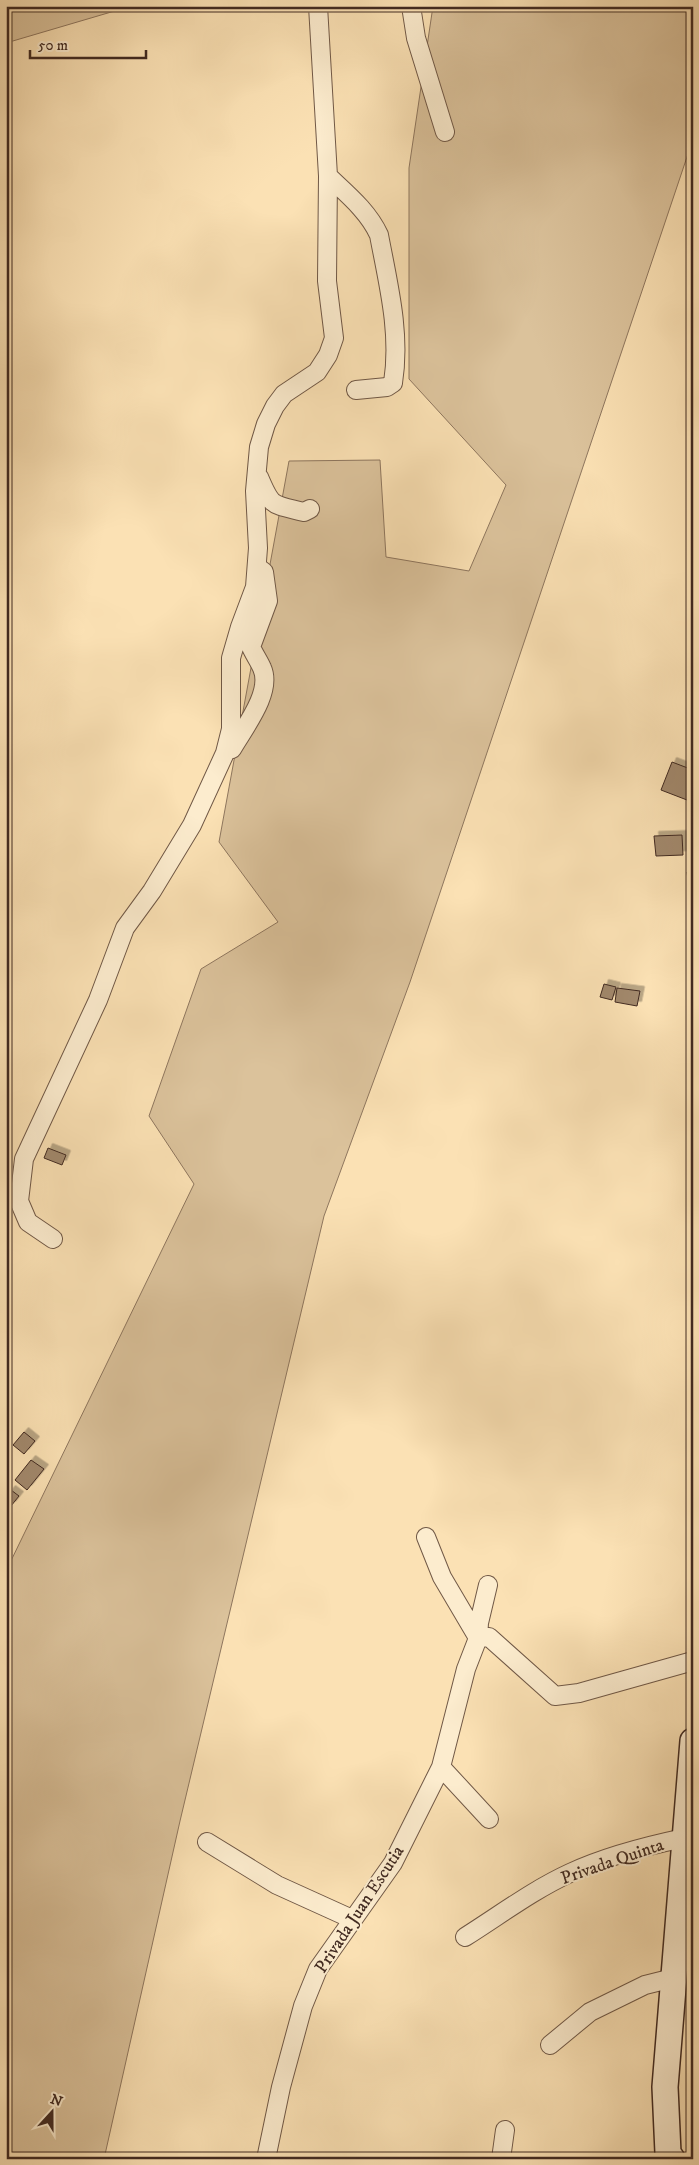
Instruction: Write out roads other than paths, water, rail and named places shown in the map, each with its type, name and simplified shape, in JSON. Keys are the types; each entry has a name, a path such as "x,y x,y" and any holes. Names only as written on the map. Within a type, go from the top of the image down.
{"main road":[{"path":"669,2157 665,2087 673,1978 685,1926 684,1838 693,1742"}],"street":[{"path":"53,1240 28,1222 18,1201 24,1159 98,1000 125,928 152,891 192,825 221,762 231,729 231,658 240,626 255,587 258,548 255,491 256,470 266,424 275,406 284,394 317,372 328,354 334,338 327,281 328,176 318,6"},
{"path":"411,6 416,38 445,132"},
{"path":"328,176 362,209 375,227 379,235 391,302 395,350 393,382 388,387 356,390"},
{"path":"256,470 267,497 272,503 304,512 310,509"},
{"path":"221,762 256,711 264,682 263,669 251,647 268,601 264,572 257,564"},
{"path":"426,1537 442,1577 478,1638 489,1638 555,1696 579,1693 693,1661"},
{"name":"Privada Juan Escutia","path":"266,2159 281,2087 303,2006 318,1969 392,1863 441,1767 466,1669 478,1638 479,1623 488,1585"},
{"path":"441,1767 489,1819"},
{"name":"Privada Quinta","path":"465,1937 538,1889 572,1872 646,1846 684,1838"},
{"path":"207,1842 277,1885 352,1919"},
{"path":"550,2045 590,2012 645,1985 673,1978"},
{"path":"501,2159 505,2130"}]}
